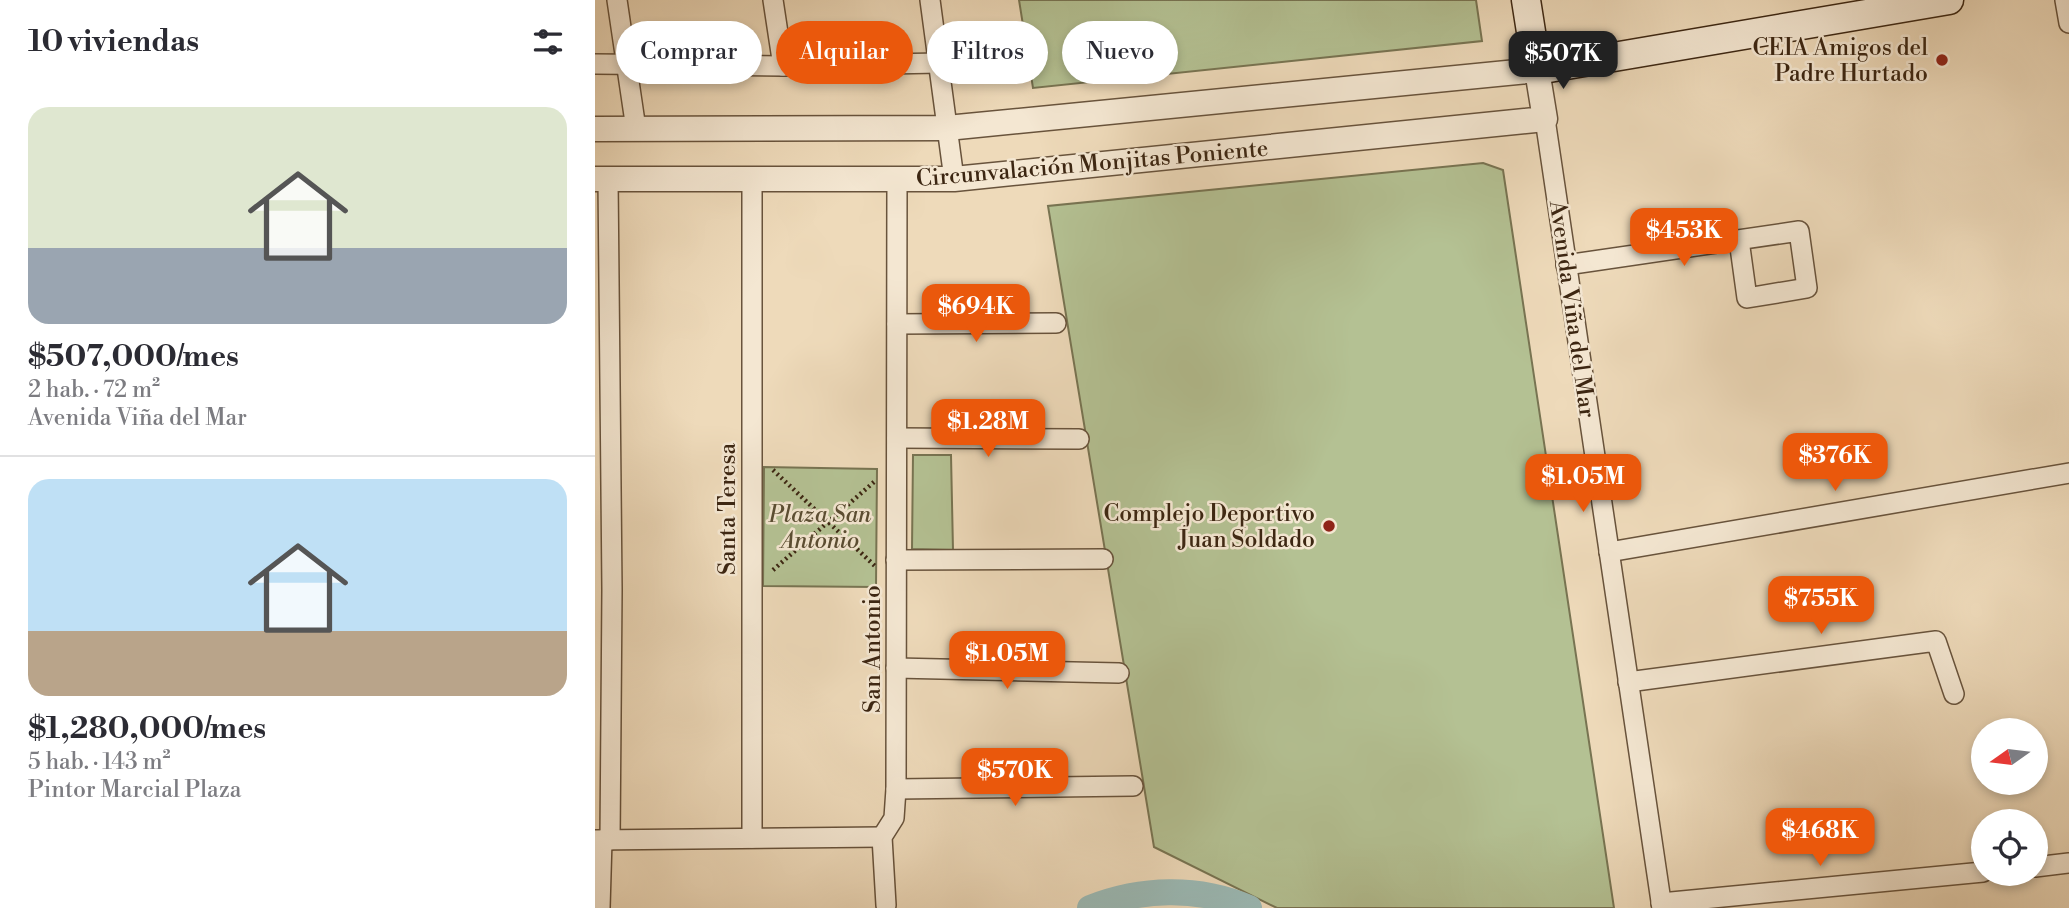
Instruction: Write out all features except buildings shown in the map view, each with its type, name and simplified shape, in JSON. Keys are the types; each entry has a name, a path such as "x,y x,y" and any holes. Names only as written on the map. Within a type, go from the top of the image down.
{"main road":[{"name":"Avenida Viña del Mar","path":"1526,0 1537,70"},
{"path":"1537,70 1949,0"}],"street":[{"path":"617,0 620,21"},
{"path":"773,0 776,21"},
{"path":"930,0 933,21"},
{"path":"2065,0 2069,23"},
{"path":"595,64 616,64"},
{"name":"Avenida Viña del Mar","path":"1537,70 1661,906"},
{"name":"Circunvalación Monjitas Poniente","path":"595,129 947,128 1537,70"},
{"path":"629,84 636,129"},
{"path":"942,84 954,179"},
{"name":"Circunvalación Monjitas Poniente","path":"602,179 954,179 1545,119"},
{"path":"600,908 612,590 602,179"},
{"name":"Santa Teresa","path":"752,179 752,838"},
{"name":"San Antonio","path":"886,905 882,837 894,818 896,789 897,179"},
{"path":"1566,265 1739,240"},
{"path":"897,324 1056,323"},
{"path":"897,438 1079,439"},
{"path":"1609,552 2069,473"},
{"path":"896,561 1103,559"},
{"path":"1628,682 1936,641 1954,694"},
{"path":"896,668 1119,673"},
{"path":"896,789 1133,786"},
{"path":"602,840 882,837"},
{"path":"2048,865 2069,863"},
{"path":"1661,906 1971,873"}],"path":[{"path":"752,450 896,587"},
{"path":"751,590 896,463"}],"green space":[{"path":"1019,0 1476,0 1482,41 1178,73 1178,21 1062,21 1062,84 1071,84 1033,88 1032,84 1048,84 1048,21 1022,21"},
{"name":"Complejo Deportivo Juan Soldado","path":"1483,163 1503,170 1614,908 1277,908 1154,847 1048,206"},
{"path":"913,455 951,455 953,550 912,549"},
{"name":"Plaza San Antonio","path":"764,467 877,469 876,587 763,586"}],"waterway":[{"path":"1090,908 1129,896 1169,892 1210,896 1249,908"}],"place":[{"name":"CEIA Amigos del Padre Hurtado","path":"1942,60"},
{"name":"Complejo Deportivo Juan Soldado","path":"1329,526"}]}
